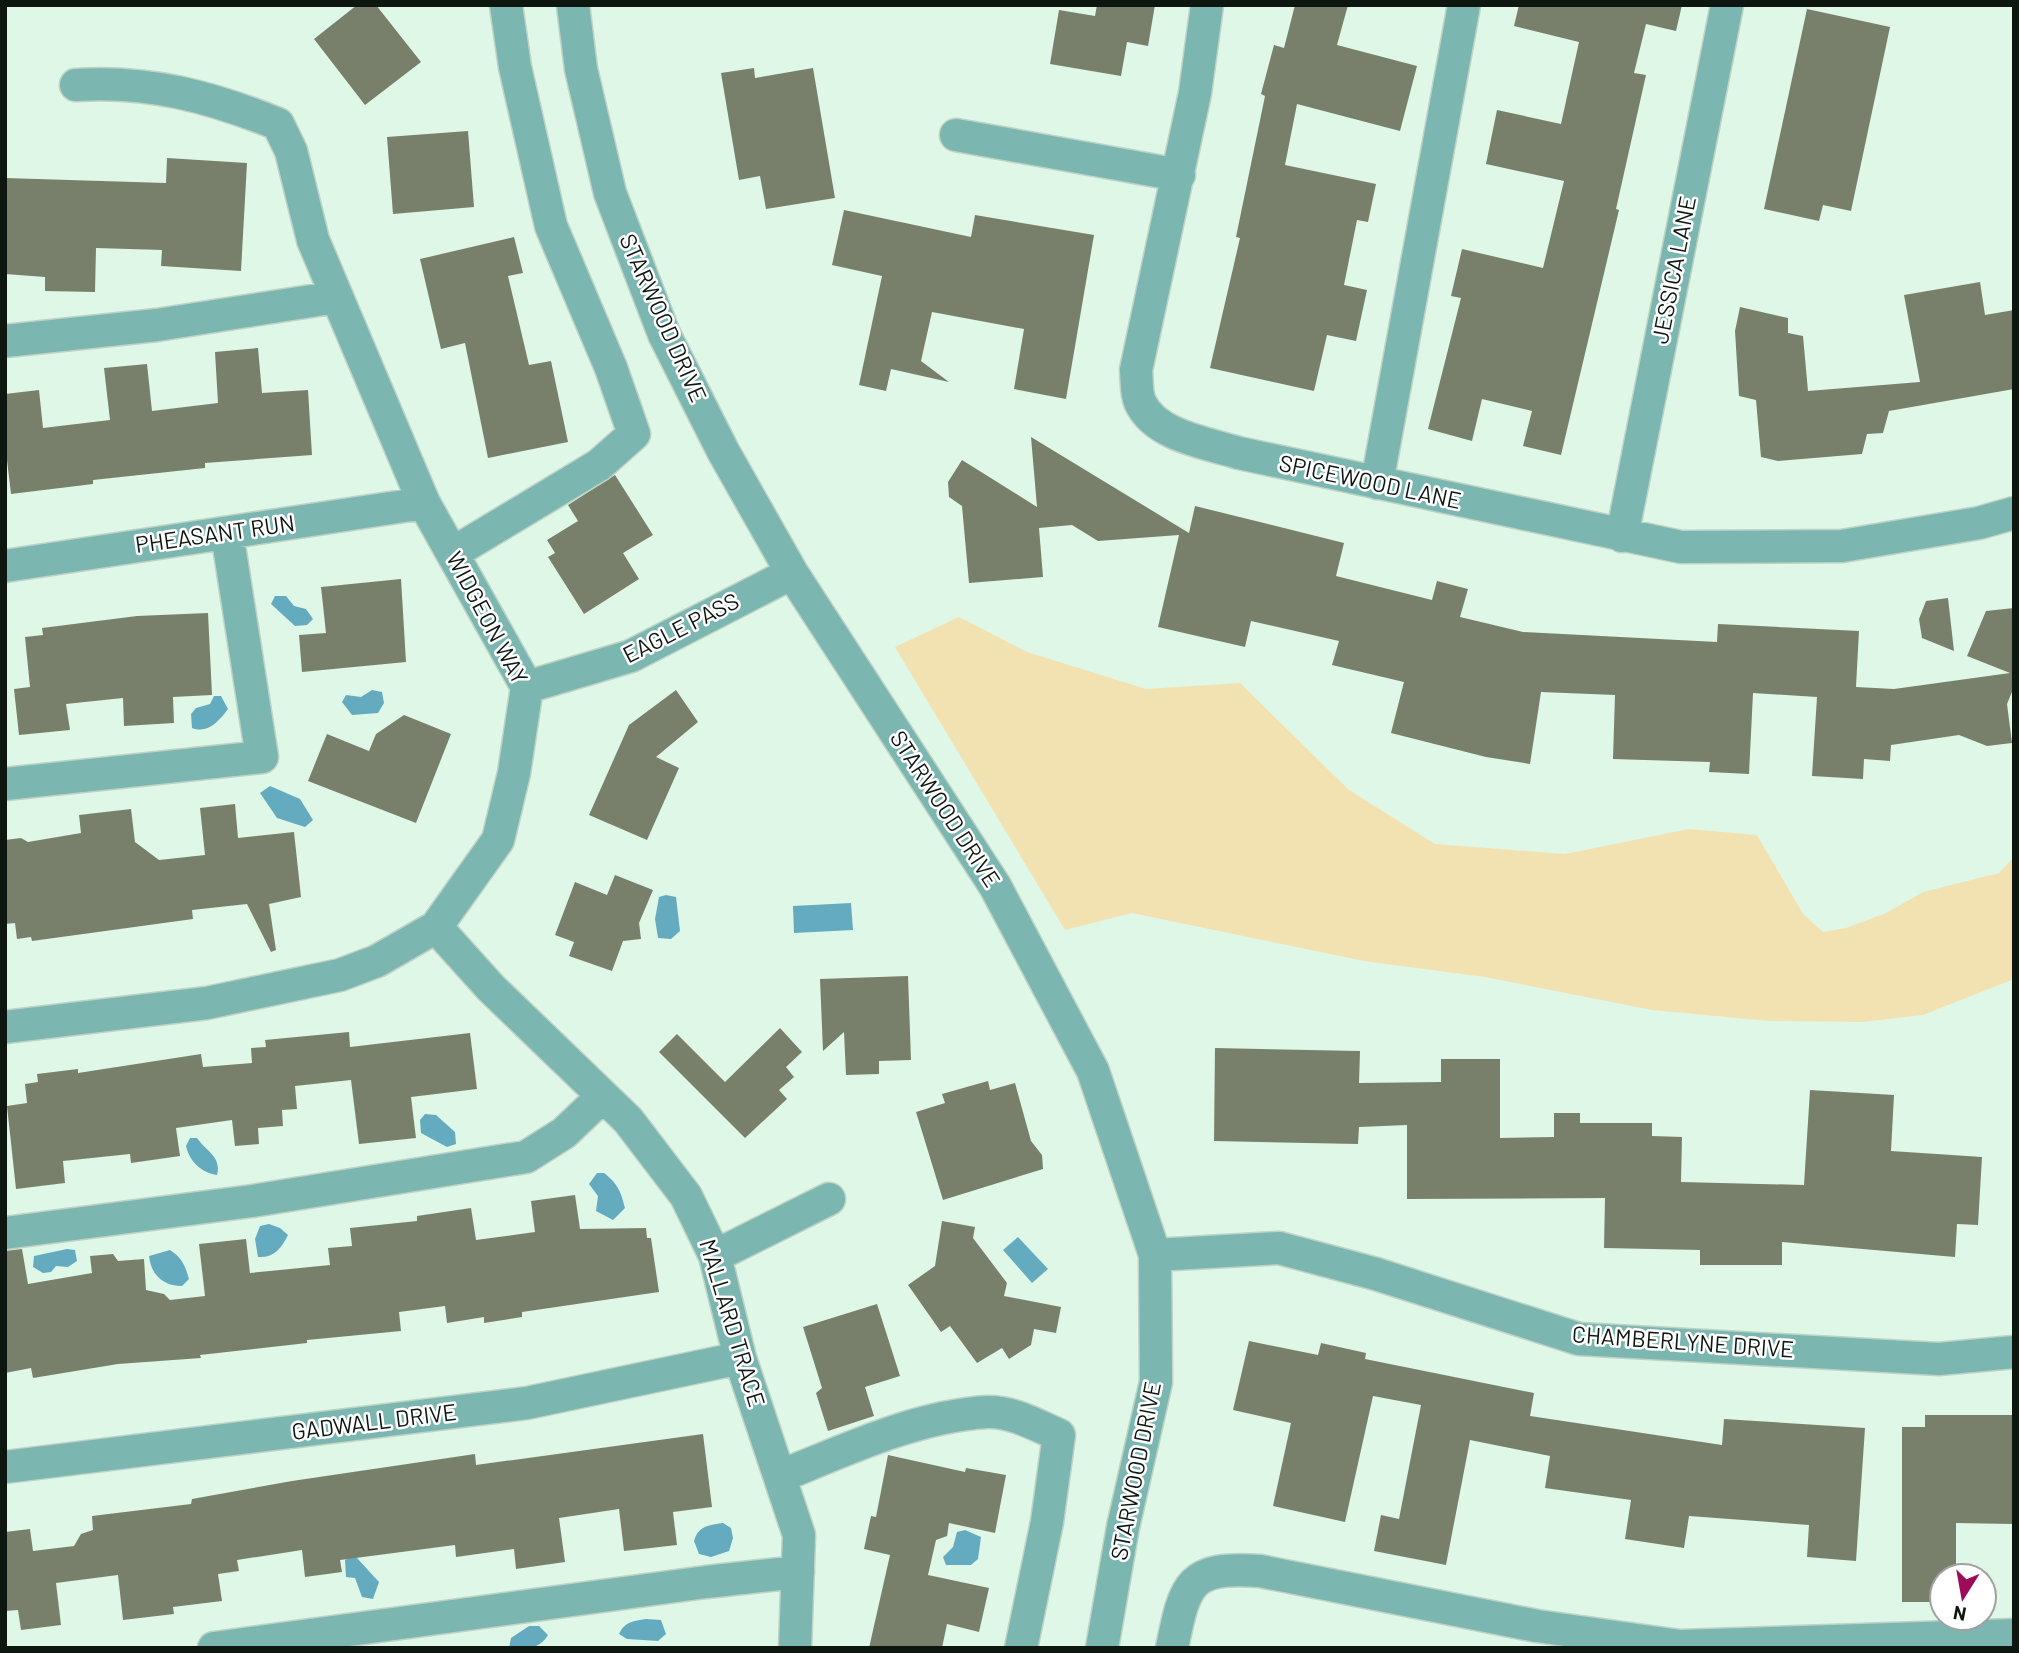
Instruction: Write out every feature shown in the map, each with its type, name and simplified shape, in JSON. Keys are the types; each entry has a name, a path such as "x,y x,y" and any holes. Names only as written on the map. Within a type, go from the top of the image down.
{"street":[{"path":"453,553 599,465 634,434 611,368 551,226 515,67 506,5"},
{"name":"STARWOOD DRIVE","path":"573,5 581,69 610,193 664,334 723,451 792,573 995,886 1041,972 1093,1071 1155,1255 1156,1382 1123,1527 1102,1648"},
{"name":"SPICEWOOD LANE","path":"1207,5 1195,93 1136,370 1138,400 1151,420 1176,433 1239,453 1681,547 1842,546 1979,523 2014,513"},
{"path":"1377,483 1464,5"},
{"name":"JESSICA LANE","path":"1622,536 1727,5"},
{"name":"WIDGEON WAY","path":"5,1027 207,1003 340,975 377,961 436,927 498,840 514,774 527,687 424,503 313,240 291,152 278,124 246,111 158,87 120,82 76,85"},
{"path":"956,135 1179,175"},
{"path":"5,341 157,325 337,298"},
{"name":"PHEASANT RUN","path":"5,566 424,503"},
{"path":"5,784 262,757 228,533"},
{"name":"EAGLE PASS","path":"527,687 631,656 792,573"},
{"name":"MALLARD TRACE","path":"436,927 491,988 628,1120 685,1196 715,1256 740,1358 799,1535 795,1648"},
{"path":"5,1233 252,1201 526,1157 564,1133 603,1096"},
{"path":"715,1256 829,1199"},
{"name":"CHAMBERLYNE DRIVE","path":"1155,1255 1279,1248 1376,1274 1580,1339 1939,1359 2014,1352"},
{"name":"GADWALL DRIVE","path":"5,1467 527,1403 677,1374 740,1358"},
{"path":"781,1476 925,1424 989,1412 1020,1419 1059,1436 1047,1522 1021,1648"},
{"path":"1172,1648 1180,1605 1187,1591 1199,1577 1224,1569 1260,1571 1537,1626 1680,1646 2014,1635"},
{"path":"214,1648 798,1572"}],"shaded area":[{"path":"959,617 1027,652 1146,689 1240,683 1349,790 1435,844 1565,854 1689,829 1757,835 1803,914 1823,932 1846,928 1886,913 1923,892 1999,873 2014,857 2014,979 1923,1015 1862,1022 1769,1021 1652,1010 1485,977 1364,961 1132,913 1065,930 895,647"}],"water":[{"path":"275,596 286,596 294,606 306,609 313,619 307,625 295,626 271,604"},
{"path":"372,690 382,692 384,703 378,713 352,715 342,702 346,695 361,697"},
{"path":"214,696 221,696 228,709 208,728 192,728 191,714 196,708 210,704"},
{"path":"270,786 300,799 313,820 305,827 277,818 260,793"},
{"path":"659,897 676,897 680,931 671,939 658,938 655,919"},
{"path":"851,903 853,930 794,933 793,906"},
{"path":"425,1114 436,1115 455,1132 456,1144 447,1147 421,1133 420,1120"},
{"path":"190,1138 197,1138 215,1159 217,1175 206,1172 193,1161 186,1146"},
{"path":"597,1173 604,1173 615,1184 622,1197 625,1208 613,1220 596,1211 598,1196 589,1184"},
{"path":"269,1224 288,1235 276,1252 258,1257 255,1239 260,1226"},
{"path":"1018,1237 1048,1269 1032,1283 1003,1250"},
{"path":"67,1249 75,1250 77,1261 68,1267 56,1266 51,1272 43,1273 33,1267 34,1256"},
{"path":"170,1250 180,1259 188,1274 189,1279 182,1286 164,1282 155,1274 150,1263 149,1256"},
{"path":"723,1523 731,1528 733,1538 729,1551 711,1557 699,1554 694,1541 698,1532"},
{"path":"965,1530 981,1537 978,1559 971,1565 946,1565 943,1557 953,1547 957,1532"},
{"path":"357,1558 379,1582 373,1599 362,1597 355,1578 346,1577 345,1560"},
{"path":"661,1620 666,1634 658,1641 627,1639 619,1634 633,1621"},
{"path":"529,1626 539,1626 548,1635 536,1646 509,1648 511,1638"}],"building":[{"path":"357,5 376,5 421,62 365,105 314,39"},
{"path":"1097,5 1155,5 1148,46 1127,42 1121,76 1050,64 1059,10 1095,16"},
{"path":"1295,5 1348,5 1337,45 1417,66 1400,131 1297,104 1285,165 1376,184 1368,222 1357,220 1344,285 1367,290 1356,341 1327,335 1314,391 1210,368 1240,238 1236,237 1265,96 1261,94 1274,45 1284,48"},
{"path":"1519,5 1682,5 1676,31 1646,24 1634,73 1646,75 1616,209 1619,210 1561,455 1523,446 1532,411 1482,399 1472,441 1428,429 1461,298 1451,296 1462,249 1543,268 1564,181 1486,164 1497,110 1561,124 1579,42 1514,26"},
{"path":"1807,9 1890,27 1851,211 1823,205 1819,221 1764,209"},
{"path":"754,68 755,78 813,68 835,198 766,209 760,176 739,180 721,73"},
{"path":"468,131 474,207 393,214 387,137"},
{"path":"167,158 247,163 241,271 161,266 162,250 96,248 95,292 45,291 45,277 5,274 5,178 166,183"},
{"path":"844,210 971,237 975,215 1094,235 1066,399 1014,389 1024,329 932,312 921,361 949,382 891,369 886,391 859,385 882,276 832,265"},
{"path":"514,237 523,273 508,276 529,365 551,361 568,442 488,458 465,343 441,349 420,259"},
{"path":"1980,282 1985,315 2014,310 2014,389 1889,411 1883,433 1867,434 1862,454 1778,461 1761,457 1756,400 1739,396 1735,331 1740,307 1788,318 1788,333 1803,336 1808,391 1920,382 1904,295"},
{"path":"258,348 262,393 308,390 312,455 205,463 205,468 93,480 93,484 11,494 5,443 5,394 39,390 43,428 110,420 104,368 147,364 152,411 218,403 215,352"},
{"path":"1031,437 1189,533 1195,506 1344,543 1336,576 1432,600 1437,581 1468,589 1460,617 1523,632 1717,642 1718,624 1859,631 1856,687 1894,689 2010,673 1967,656 1986,611 2014,608 2014,687 2007,704 2012,743 1987,746 1959,735 1891,745 1890,761 1864,759 1863,779 1812,776 1817,697 1753,693 1749,774 1709,772 1710,762 1613,759 1615,695 1541,692 1530,764 1486,757 1391,733 1404,682 1332,665 1339,641 1251,621 1245,647 1158,627 1179,535 1098,541 1072,525 1039,528 1043,577 969,583 962,506 949,497 948,482 962,460 1037,507"},
{"path":"615,475 653,535 623,553 639,579 584,614 548,557 555,553 547,540 578,521 568,505"},
{"path":"401,579 406,662 302,672 299,635 326,633 321,587"},
{"path":"1948,598 1954,651 1922,638 1919,619 1926,601"},
{"path":"208,613 212,695 173,697 174,723 124,726 123,698 66,704 70,730 19,735 14,689 30,687 25,637 43,635 42,628 137,616"},
{"path":"676,690 698,722 656,757 679,768 647,840 589,815 629,725"},
{"path":"404,715 451,734 416,823 308,781 327,734 369,751 376,734"},
{"path":"235,804 238,838 294,832 301,897 269,904 276,950 271,952 247,904 192,910 193,919 32,941 31,937 17,939 15,923 5,924 5,840 21,838 28,842 81,833 79,815 131,809 135,842 159,860 205,855 200,808"},
{"path":"615,875 653,890 639,923 641,939 623,941 612,971 569,956 574,942 555,935 575,882 607,895"},
{"path":"908,976 911,1060 879,1061 879,1074 846,1075 844,1032 823,1051 820,979"},
{"path":"780,1028 802,1052 786,1067 794,1077 779,1090 787,1099 745,1138 659,1052 677,1034 725,1082"},
{"path":"349,1032 350,1047 470,1033 477,1089 411,1097 416,1138 359,1144 351,1080 295,1086 297,1109 282,1110 283,1126 258,1128 259,1144 235,1146 232,1120 176,1128 180,1156 131,1163 130,1154 63,1161 65,1183 16,1189 7,1106 27,1103 25,1084 38,1082 37,1074 78,1069 78,1073 201,1054 203,1067 252,1063 251,1048 266,1047 265,1040"},
{"path":"1215,1048 1360,1051 1359,1083 1441,1082 1441,1059 1500,1059 1500,1138 1554,1137 1554,1113 1580,1113 1580,1123 1652,1123 1652,1136 1682,1137 1681,1182 1804,1185 1810,1090 1894,1095 1891,1151 1982,1157 1978,1225 1957,1224 1955,1257 1782,1242 1782,1265 1700,1265 1700,1250 1604,1248 1605,1198 1407,1199 1407,1125 1359,1127 1358,1144 1214,1141"},
{"path":"988,1081 990,1090 1015,1083 1031,1141 1042,1155 1043,1169 943,1200 916,1112 945,1103 942,1094"},
{"path":"575,1195 580,1229 646,1228 647,1238 651,1238 659,1292 522,1312 522,1317 484,1323 484,1317 447,1323 445,1306 399,1312 401,1331 307,1340 307,1343 200,1355 201,1358 118,1364 33,1378 31,1368 5,1373 5,1251 22,1249 28,1284 92,1273 90,1256 113,1254 118,1261 144,1259 146,1290 164,1294 170,1300 205,1296 199,1244 246,1239 250,1273 330,1265 328,1248 352,1246 350,1228 417,1221 417,1216 471,1208 476,1240 535,1232 531,1201"},
{"path":"942,1221 975,1227 973,1238 1007,1283 1004,1296 1061,1307 1056,1333 1034,1329 1031,1345 1009,1359 1002,1348 977,1363 950,1326 941,1332 908,1285 935,1266"},
{"path":"877,1304 900,1376 865,1387 874,1416 828,1431 816,1393 822,1388 803,1327"},
{"path":"1249,1341 1318,1355 1321,1343 1366,1353 1365,1359 1534,1393 1530,1416 1722,1445 1724,1419 1865,1428 1856,1561 1807,1557 1809,1525 1689,1516 1684,1548 1625,1539 1631,1500 1545,1488 1550,1456 1470,1440 1446,1565 1374,1551 1381,1515 1399,1519 1421,1405 1373,1396 1345,1522 1273,1506 1291,1423 1233,1410"},
{"path":"1925,1415 2012,1415 2012,1524 1956,1523 1956,1562 1928,1562 1928,1602 1902,1602 1902,1427 1925,1427"},
{"path":"703,1434 712,1507 673,1512 677,1545 624,1551 619,1509 559,1518 565,1562 516,1569 514,1549 456,1557 455,1545 340,1560 342,1572 305,1577 302,1550 237,1560 239,1571 218,1574 222,1601 173,1607 174,1614 123,1620 118,1575 56,1583 61,1625 21,1630 18,1610 5,1611 5,1532 30,1529 33,1551 74,1546 81,1534 93,1530 92,1516 191,1504 192,1499 292,1481 475,1454 476,1465"},
{"path":"888,1455 965,1472 966,1468 1006,1475 995,1533 949,1523 947,1536 936,1540 928,1575 989,1588 979,1632 947,1624 942,1648 869,1648 890,1555 864,1549 871,1516 876,1517"}]}
